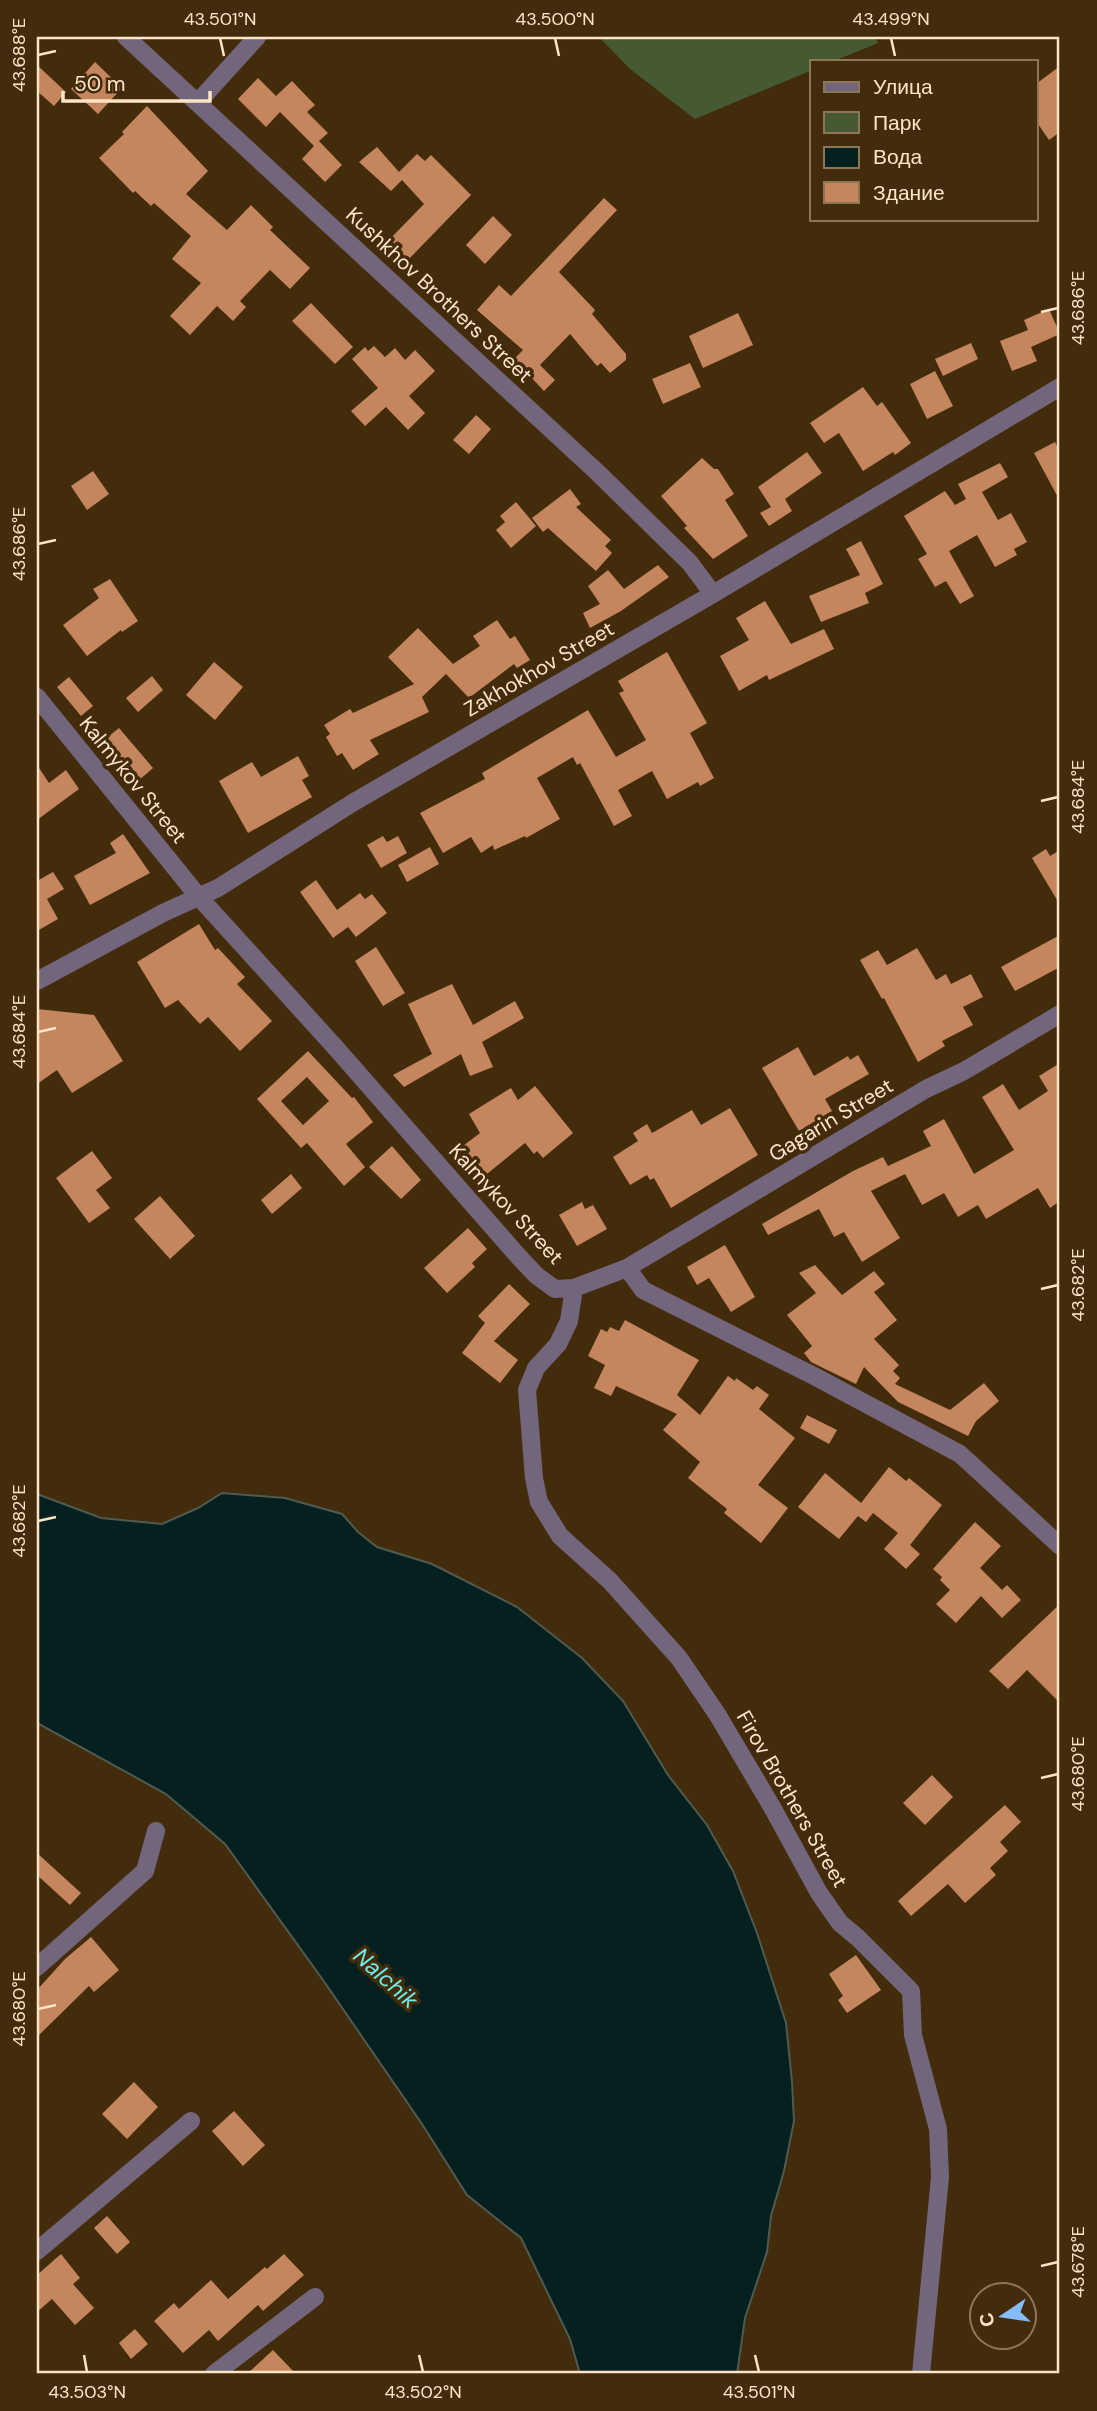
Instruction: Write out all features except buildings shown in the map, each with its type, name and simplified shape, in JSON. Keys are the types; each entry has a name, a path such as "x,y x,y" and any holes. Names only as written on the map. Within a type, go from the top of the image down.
{"street":[{"name":"Kushkhov Brothers Street","path":"126,37 597,472 690,563 713,594"},
{"path":"198,102 257,37"},
{"name":"Zakhokhov Street","path":"37,981 109,941 218,887 354,802 713,594 1060,387"},
{"name":"Kalmykov Street","path":"37,697 198,896 528,1266 555,1289 574,1288 627,1268"},
{"name":"Gagarin Street","path":"627,1268 926,1089 964,1071 1060,1014"},
{"path":"627,1268 643,1290 814,1376 960,1454 1060,1546"},
{"name":"Firov Brothers Street","path":"574,1288 569,1321 558,1344 536,1368 527,1390 534,1478 539,1502 560,1535 610,1581 679,1658 752,1772 819,1893 840,1923 858,1937 911,1991 913,2035 939,2129 940,2177 921,2374"},
{"path":"37,1967 145,1871 156,1831"},
{"path":"37,2251 191,2122"},
{"path":"214,2374 315,2297"}],"green space":[{"path":"599,37 875,37 878,43 836,60 810,60 810,71 695,119 630,69"}],"water":[{"name":"Nalchik","path":"222,1493 285,1498 342,1514 358,1532 377,1547 432,1564 517,1607 582,1658 623,1701 668,1775 707,1825 733,1871 757,1933 786,2023 792,2082 794,2121 771,2216 767,2252 745,2318 737,2374 580,2374 570,2339 521,2238 467,2195 422,2124 323,1980 225,1844 166,1794 37,1723 37,1494 101,1518 162,1524 198,1508"}]}
